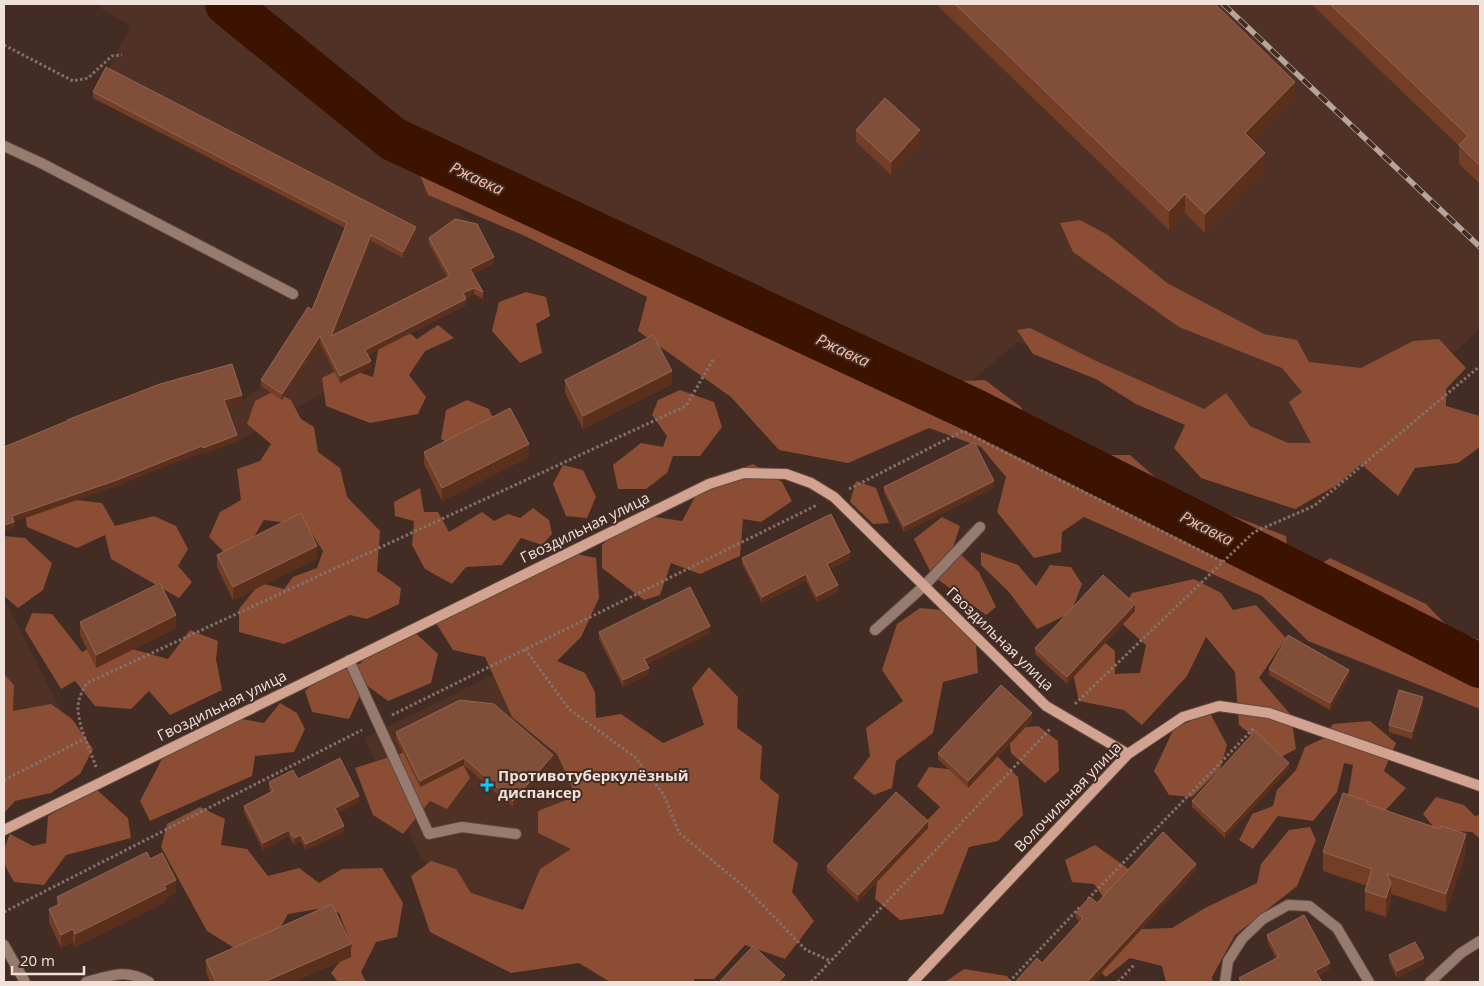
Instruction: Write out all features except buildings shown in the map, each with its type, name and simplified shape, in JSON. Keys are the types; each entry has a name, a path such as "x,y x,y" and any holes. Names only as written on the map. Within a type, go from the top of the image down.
{"street":[{"name":"Гвоздильная улица","path":"4,830 709,484 744,473 786,474 811,483 834,497 1046,706 1128,754"},
{"name":"Волочильная улица","path":"913,982 1128,754 1183,717 1219,706 1269,713 1480,786"}],"lane":[{"path":"4,146 41,163 293,294"},
{"path":"875,630 924,586 980,526"},
{"path":"349,660 429,834 462,827 516,834"},
{"path":"1225,982 1228,961 1242,940 1263,919 1288,905 1309,906 1337,928 1369,982"},
{"path":"1430,982 1461,953 1480,941"},
{"path":"4,945 25,982"},
{"path":"86,982 121,973 138,976 149,982"}],"path":[{"path":"4,45 72,81 88,78 112,56 122,55"},
{"path":"102,782 78,709 80,694 87,682 686,406 714,358"},
{"path":"811,982 1063,715 1254,532 1314,506 1480,366"},
{"path":"4,912 376,722 525,650 964,431 1224,562"},
{"path":"525,650 570,709 636,758 664,795 678,833 748,889 806,950 831,961"},
{"path":"1009,982 1260,722"},
{"path":"4,780 86,738"},
{"path":"1118,982 1135,964"}],"shaded area":[{"path":"103,4 1480,4 1480,328 1330,472 1018,342 947,401 442,193 477,231 494,263 470,275 479,292 464,300 466,305 365,356 371,367 237,442 169,465 118,486 12,522 14,528 4,531 4,453 242,401 261,386 308,314 367,239 93,98 131,26 101,9"},
{"path":"430,153 547,205 743,298 770,322 821,333 924,383 985,380 1021,407 1030,430 1071,455 1130,455 1174,494 1286,536 1289,564 1306,574 1330,558 1426,604 1449,628 1480,640 1480,709 1308,641 1262,596 1084,517 1062,532 1061,552 1034,558 997,512 1006,477 981,447 929,428 848,463 779,450 731,397 638,331 647,297 525,236 428,195 415,163"},
{"path":"1080,220 1108,235 1167,283 1264,334 1297,340 1309,362 1361,368 1413,341 1439,339 1466,368 1446,389 1446,406 1480,416 1480,447 1458,463 1415,468 1398,496 1361,464 1337,485 1295,509 1201,478 1174,448 1185,425 1136,404 1096,379 1033,354 1017,330 1030,328 1094,360 1204,409 1226,393 1250,426 1288,443 1311,443 1289,402 1302,392 1282,368 1179,327 1073,252 1060,223"},
{"path":"526,292 546,297 550,316 536,324 542,353 520,363 492,331 499,302"},
{"path":"438,325 454,338 425,351 409,375 426,397 418,414 370,423 326,406 322,378 344,367 373,377 381,336 403,328 417,339"},
{"path":"680,390 714,402 722,427 700,456 673,456 667,473 646,489 618,489 613,465 641,443 663,447 667,436 652,415 658,400"},
{"path":"274,391 291,400 301,419 314,427 318,452 340,468 347,497 380,531 377,571 401,588 399,604 367,619 350,615 284,644 239,632 239,609 260,583 284,589 293,577 317,568 323,551 306,525 264,520 250,543 228,556 209,537 220,512 241,500 237,469 260,461 271,444 247,424 255,401"},
{"path":"467,400 489,409 501,434 471,454 441,439 446,410"},
{"path":"753,464 782,482 792,501 761,522 743,519 740,556 700,574 671,563 660,595 644,600 602,568 602,545 635,514 682,521 702,484"},
{"path":"563,465 583,470 596,497 587,518 566,516 553,484"},
{"path":"856,481 876,488 889,523 873,524 850,502"},
{"path":"420,488 424,512 438,512 449,532 482,512 494,521 508,514 520,518 533,508 549,520 552,534 542,545 521,538 502,565 466,567 452,584 425,569 412,545 414,521 395,516 394,502"},
{"path":"58,498 102,503 115,526 154,516 176,526 188,549 178,566 192,582 179,598 111,559 105,535 77,548 27,527 25,511"},
{"path":"942,517 960,526 953,547 979,572 996,607 986,615 932,575 914,539"},
{"path":"4,536 25,538 52,563 43,590 18,608 4,596"},
{"path":"981,552 1018,565 1036,586 1050,565 1071,567 1082,584 1071,613 1037,629 1008,591 981,565"},
{"path":"577,554 596,558 599,598 581,637 557,661 585,673 595,692 596,718 621,714 663,743 704,725 692,688 709,667 738,697 737,728 762,746 760,779 779,795 773,842 798,863 792,892 814,921 785,959 745,945 714,979 694,979 694,982 610,982 579,963 511,973 430,932 411,876 431,861 456,869 471,893 523,910 540,869 571,849 538,833 538,811 576,796 557,754 512,717 485,657 453,650 436,623 452,604 498,594"},
{"path":"1194,579 1221,593 1233,610 1256,605 1286,638 1259,678 1291,715 1296,749 1281,757 1239,725 1235,672 1206,637 1187,676 1142,725 1124,710 1079,701 1070,660 1093,633 1115,651 1115,674 1140,673 1146,645 1118,620 1132,593"},
{"path":"4,598 74,736 4,771"},
{"path":"920,608 942,610 976,645 978,673 943,682 933,733 896,761 892,788 874,795 853,778 870,756 866,728 903,701 882,670 897,624"},
{"path":"32,613 52,614 82,652 93,646 125,647 168,659 190,630 218,641 216,659 222,690 170,715 149,691 131,709 95,706 75,681 61,689 25,630"},
{"path":"408,626 438,654 431,683 388,701 365,684 349,719 312,712 305,691 333,665 360,664 380,640"},
{"name":"Противотуберкулёзный диспансер","path":"519,662 614,831 496,922 421,858 364,738"},
{"path":"4,674 14,685 13,711 51,704 72,719 93,749 80,774 51,793 15,801 4,813"},
{"path":"280,703 297,713 305,729 294,752 255,756 252,776 150,821 140,801 163,757 242,719 264,723"},
{"path":"1210,713 1227,745 1220,769 1192,797 1169,795 1154,771 1174,728"},
{"path":"1370,721 1396,743 1384,771 1406,788 1383,813 1347,801 1353,765 1344,763 1337,792 1313,821 1278,816 1253,849 1239,840 1252,814 1273,806 1277,790 1296,770 1305,747 1324,738 1333,724"},
{"path":"1038,726 1058,741 1059,771 1045,783 1011,753 1008,729"},
{"path":"989,748 1018,777 1023,815 998,841 969,847 943,914 900,920 875,899 880,857 903,846 940,807 917,786 929,767 965,771"},
{"path":"415,749 459,756 470,778 447,809 430,801 403,834 373,815 355,768"},
{"path":"96,789 128,818 131,838 66,855 44,885 14,882 4,859 5,848 10,834 33,846 46,843 48,816"},
{"path":"1436,797 1464,805 1475,816 1480,815 1480,839 1472,832 1436,830 1423,814"},
{"path":"200,807 225,819 221,845 247,849 268,876 299,868 319,883 342,869 382,868 403,903 397,937 376,942 361,972 366,982 338,982 331,973 352,946 339,913 324,908 288,914 277,934 236,949 207,931 161,847 167,824"},
{"path":"1310,827 1316,840 1297,886 1235,935 1212,977 1213,982 1166,982 1162,966 1130,958 1106,977 1067,943 1113,930 1172,928 1205,908 1257,883 1261,864 1289,830"},
{"path":"1095,845 1126,867 1140,885 1114,913 1094,884 1072,882 1065,860"},
{"path":"964,969 1007,976 1012,982 945,982"}],"waterway":[{"name":"Ржавка","path":"227,4 393,139 973,410 1480,666"}],"railway":[{"path":"1223,4 1480,247"}],"place":[{"name":"Противотуберкулёзный диспансер","path":"487,785"}]}
